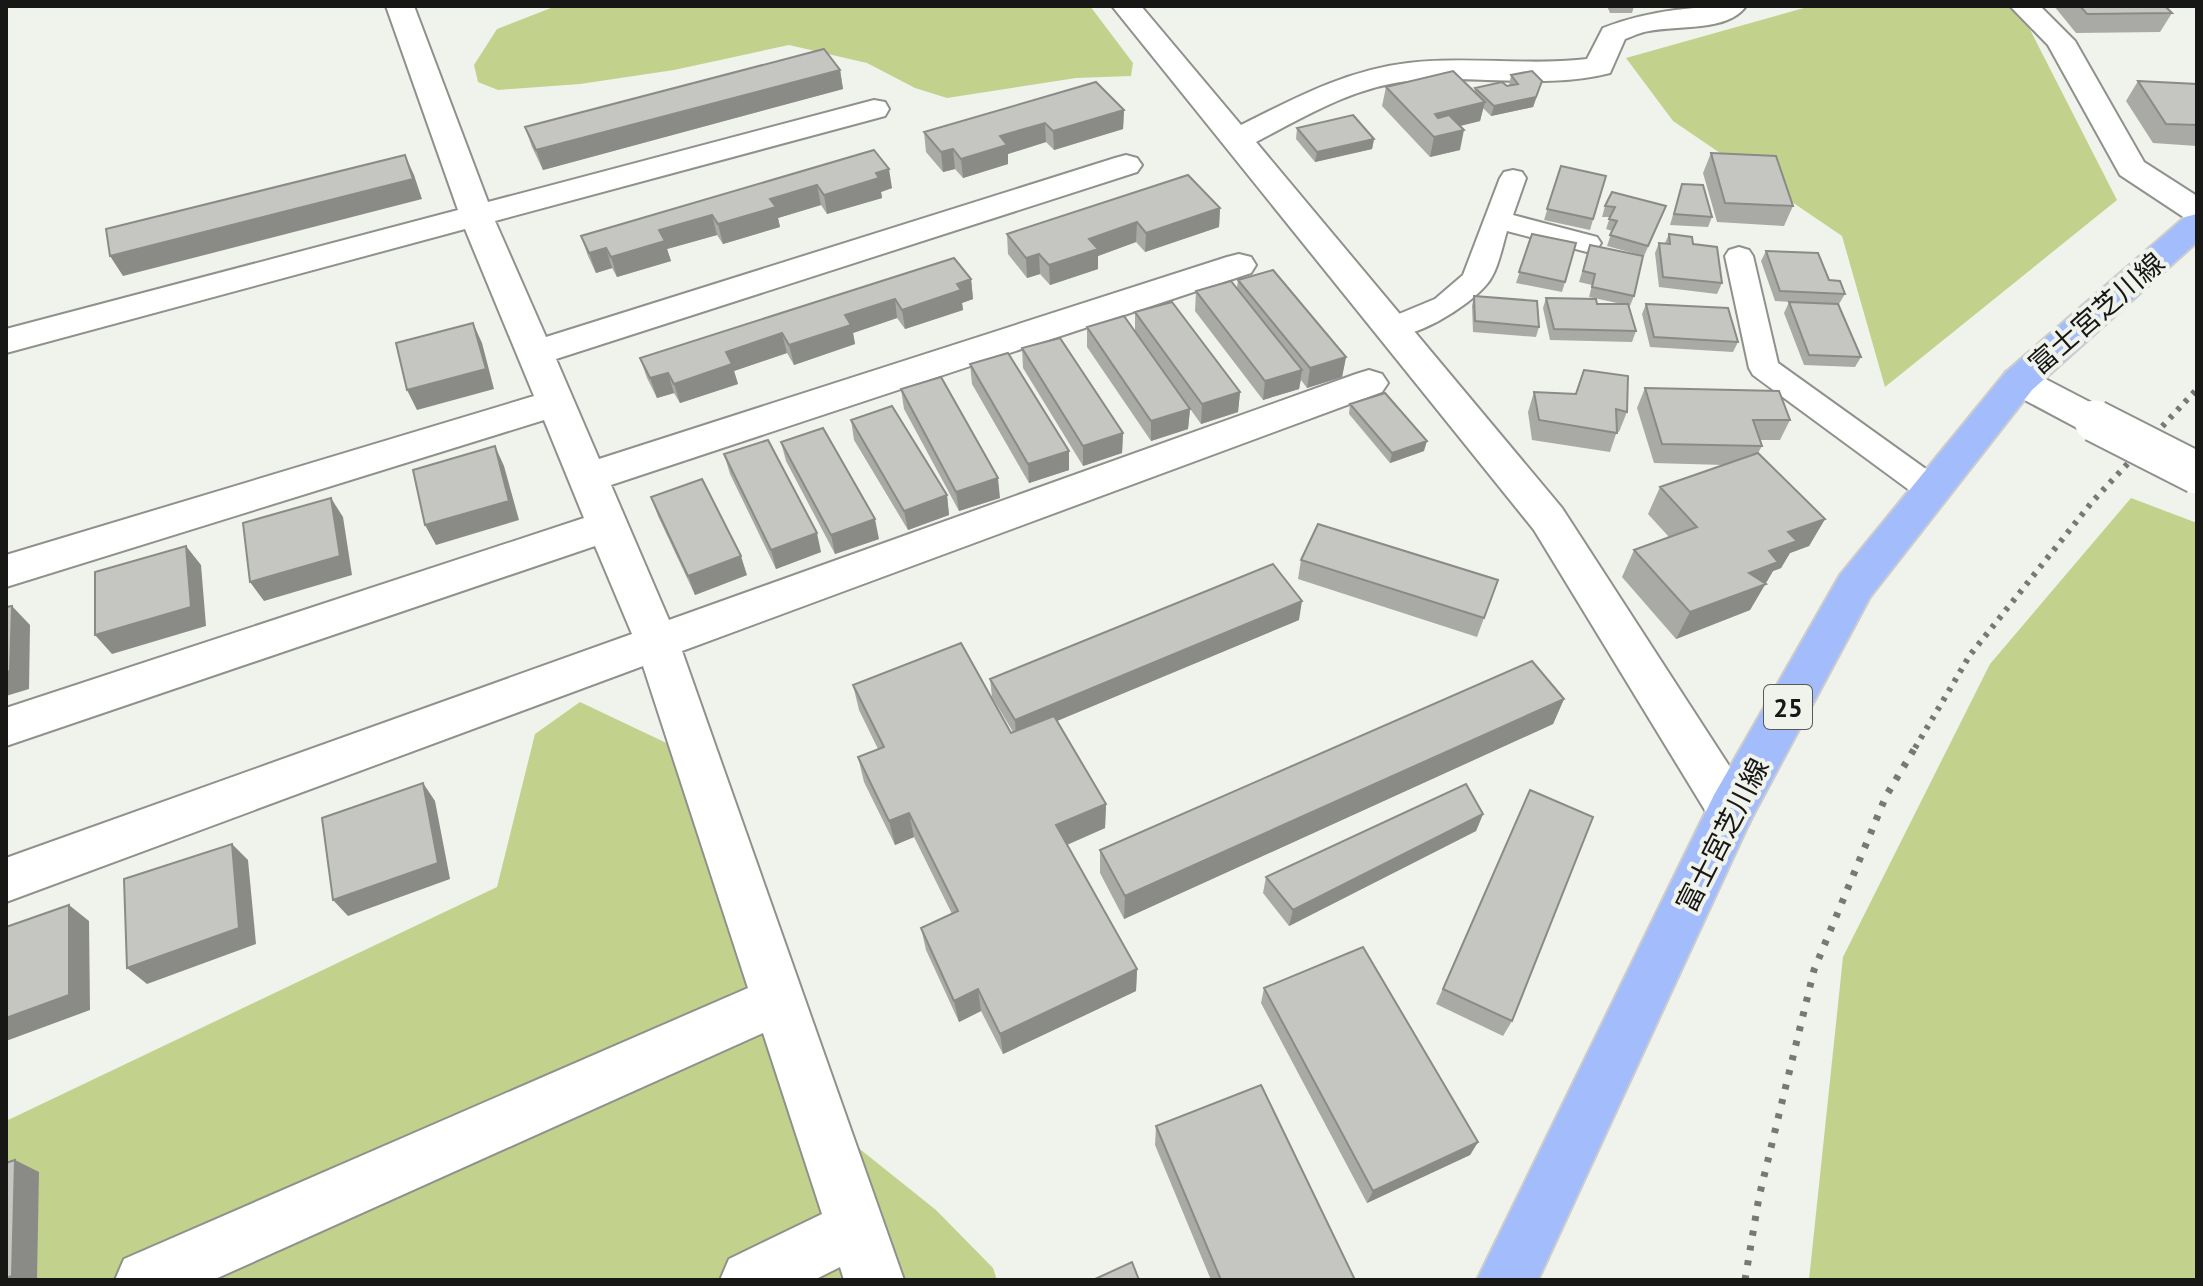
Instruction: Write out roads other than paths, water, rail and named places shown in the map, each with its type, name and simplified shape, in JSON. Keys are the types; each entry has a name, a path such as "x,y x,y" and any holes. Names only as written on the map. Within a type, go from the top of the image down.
{"main road":[{"name":"富士宮芝川線","path":"1507,1280 1731,810 1855,586 2019,381 2197,224"}],"street":[{"path":"400,6 477,217 657,642 865,1254 750,1280"},
{"path":"1126,6 1548,519 1731,810"},
{"path":"1238,139 1341,88 1408,71 1559,73 1599,67 1613,34 1641,23 1715,14 1732,6"},
{"path":"2024,6 2060,41 2131,168 2197,211"},
{"path":"6,341 874,109"},
{"path":"534,353 1126,165"},
{"path":"587,478 1239,265"},
{"path":"2019,381 2197,473"},
{"path":"6,880 1369,383"},
{"path":"6,571 556,403"},
{"path":"6,727 608,526"},
{"path":"145,1280 779,1000"}],"lane":[{"path":"1392,328 1445,306 1476,279 1513,178"},
{"path":"1498,220 1587,243"},
{"path":"1739,256 1764,368 1932,490"}],"railway":[{"path":"1915,748 1970,655 2092,502 2197,389"},
{"path":"1745,1280 1759,1197 1814,970 1886,796 1916,746"}]}
